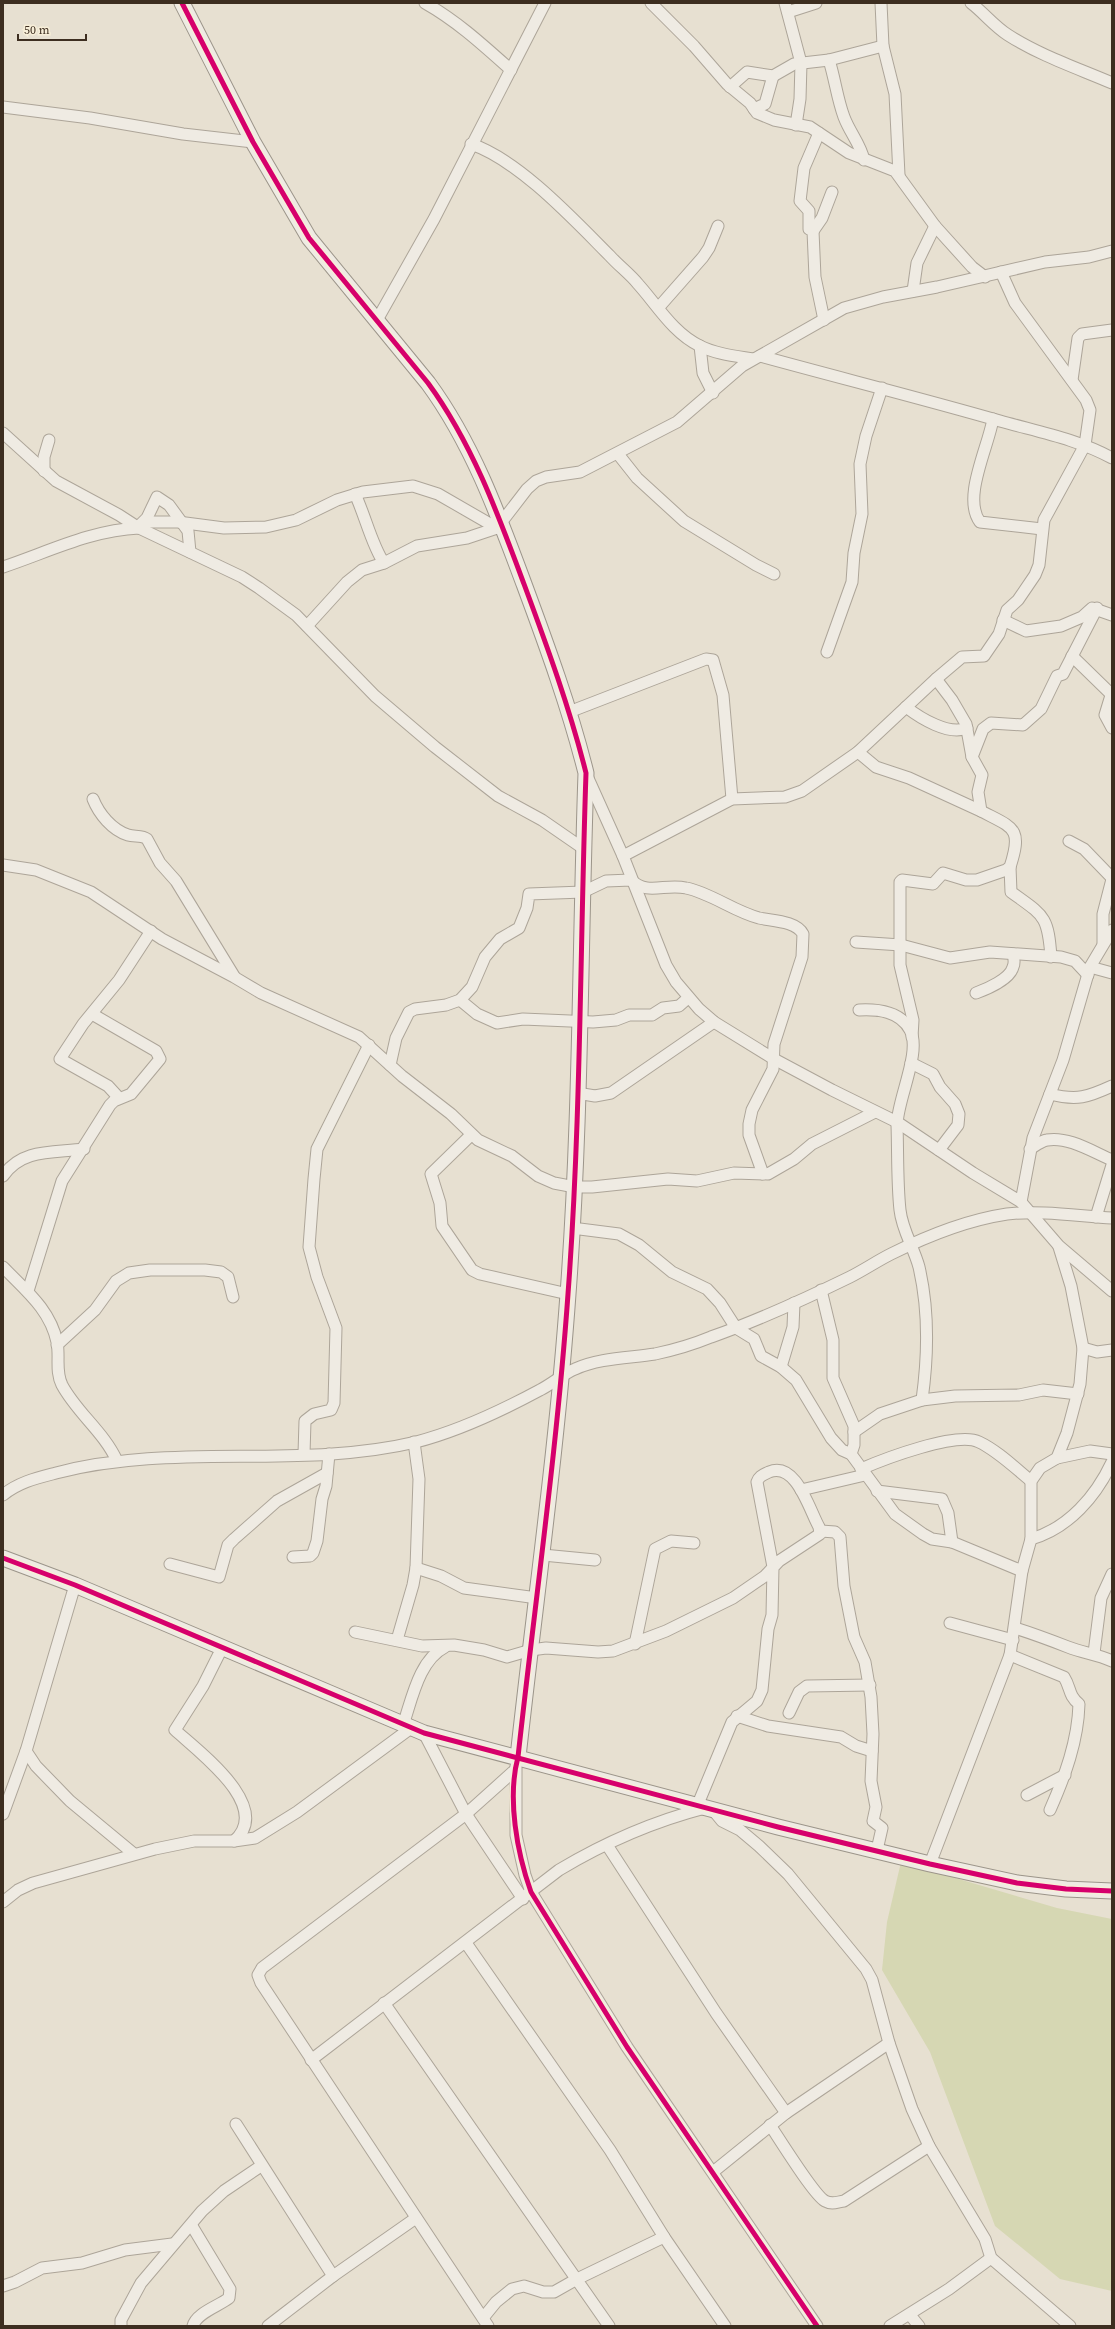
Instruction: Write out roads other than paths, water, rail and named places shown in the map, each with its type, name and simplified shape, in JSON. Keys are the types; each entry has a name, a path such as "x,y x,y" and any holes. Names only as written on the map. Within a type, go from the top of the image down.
{"street":[{"path":"182,3 253,142 309,238 446,407 464,439 549,651 569,712 586,774 623,856 631,880 666,965 688,998 714,1022 774,1059 897,1122 1021,1202 1059,1246 1112,1291"},
{"path":"425,3 489,49 511,70"},
{"path":"377,320 434,219 545,3"},
{"path":"651,3 694,46 730,87 750,103 758,113 774,120 810,127 849,153 864,160 889,167 899,175 935,226 972,267 984,276"},
{"path":"796,125 800,99 800,63 787,8 816,3"},
{"path":"881,3 883,46 894,94 899,175"},
{"path":"970,3 992,22 1019,41 1076,70 1112,83"},
{"path":"730,87 747,72 773,76 800,63 829,60 883,46"},
{"path":"829,60 840,107 848,126 858,141 864,160"},
{"path":"754,109 765,104 773,76"},
{"path":"3,107 90,118 183,134 253,142"},
{"path":"813,231 809,229 808,225 809,211 800,202 800,184 804,168 819,133"},
{"path":"472,144 485,149 540,190 634,279 659,307 672,325 700,346 719,353 756,357 861,385 882,388 1060,436 1085,445 1112,458"},
{"path":"824,320 815,277 813,231 822,218 832,192"},
{"path":"659,307 703,257 709,248 718,226"},
{"path":"913,291 917,263 935,226"},
{"path":"307,626 354,575 384,563 418,546 467,538 500,526 527,489 536,481 546,477 580,472 618,454 677,422 756,357 844,308 1045,262 1089,257 1112,251"},
{"path":"623,856 732,799 790,796 814,785 858,752 936,679 962,657 984,656 1000,634 1007,610 1018,600 1035,575 1039,565 1042,529 1049,510 1085,445 1090,410 1086,400 1072,380 1015,303 1001,272"},
{"path":"1072,380 1078,338 1082,334 1112,330"},
{"path":"700,346 703,372 713,393"},
{"path":"827,652 852,582 854,553 862,514 860,464 866,436 882,388"},
{"path":"993,419 972,498 974,515 980,522 991,525 1042,529"},
{"path":"3,433 44,471 67,488 190,552 242,577 290,611 307,626 375,696 435,747 498,796 548,824 584,849"},
{"path":"44,471 44,457 49,440"},
{"path":"618,454 637,478 684,521 756,565 774,574"},
{"path":"3,567 77,540 140,525 182,523 216,528 266,527 296,520 325,505 355,494 413,486 426,489 500,526"},
{"path":"355,494 367,520 379,556 384,563"},
{"path":"140,525 157,497 169,506 182,523 189,535 190,552"},
{"path":"1003,620 1026,631 1068,624 1082,617 1087,610 1098,608 1112,615"},
{"path":"972,756 983,729 991,723 1023,725 1035,716 1041,709 1057,676 1063,674 1098,608"},
{"path":"1072,656 1112,693 1105,715 1112,728"},
{"path":"569,712 706,659 713,660 723,695 732,799"},
{"path":"936,679 952,700 967,728 972,756 982,775 978,792 981,811"},
{"path":"906,707 915,714 941,726 956,731 967,728"},
{"path":"858,752 876,768 910,778 1006,822 1012,827 1016,847 1010,867 1011,892 1034,908 1044,918 1050,936 1051,956"},
{"path":"527,1895 525,1875 516,1835 516,1764 543,1555 568,1294 575,1187 586,774"},
{"path":"93,799 100,813 116,829 128,835 147,839 160,863 176,881 234,977"},
{"path":"1069,841 1084,849 1112,878 1103,914 1103,943"},
{"path":"3,865 36,870 87,890 176,947 278,1002 352,1033 369,1045 390,1065 451,1114 471,1134 487,1145 512,1156 538,1176 554,1183 575,1187 668,1179 697,1181 734,1173 763,1174 774,1171 812,1144 875,1112"},
{"path":"922,1400 924,1383 925,1300 900,1210 897,1122 899,1106 911,1063 914,1020 900,965 901,945 899,885 902,880 933,884 943,873 966,880 977,880 1006,870 1010,867"},
{"path":"390,1065 394,1044 409,1012 415,1009 446,1005 460,1000 472,987 485,957 500,938 519,928 527,908 529,894 583,892 606,881 631,880 642,888 686,888 740,911 797,926 801,930 804,940 802,956 774,1044 773,1069 752,1110 748,1129 763,1174"},
{"path":"1021,1202 1030,1149 1041,1114 1063,1060 1089,971 1103,943 1112,930"},
{"path":"119,1098 108,1086 60,1059 92,1014 119,980 151,931"},
{"path":"856,942 901,945 950,958 990,952 1061,956 1075,961 1089,971 1112,973"},
{"path":"976,993 992,986 1011,972 1014,964 1013,954"},
{"path":"460,1000 477,1014 497,1023 523,1019 580,1022 611,1020 628,1015 652,1015 663,1008 679,1006 688,998"},
{"path":"860,1010 888,1011 910,1030 912,1037"},
{"path":"28,1291 62,1181 84,1149 110,1105 119,1098 131,1094 158,1063 159,1054 92,1014"},
{"path":"577,1093 595,1096 611,1093 714,1022"},
{"path":"304,1454 305,1421 314,1414 331,1410 334,1403 336,1328 316,1277 309,1247 317,1149 369,1045"},
{"path":"911,1063 933,1074 940,1087 955,1104 959,1114 958,1125 939,1150"},
{"path":"1050,1094 1072,1099 1080,1098 1112,1086"},
{"path":"471,1134 431,1174 440,1203 442,1226 446,1234 472,1270 480,1274 568,1294"},
{"path":"1030,1149 1045,1140 1060,1141 1071,1143 1112,1160"},
{"path":"3,1176 17,1160 56,1151 84,1149"},
{"path":"1096,1217 1112,1165"},
{"path":"3,1495 12,1487 30,1479 82,1466 117,1461 329,1454 372,1450 414,1442 442,1435 473,1422 525,1398 573,1370 587,1365 659,1353 736,1328 794,1303 893,1253 945,1230 978,1220 1009,1214 1032,1213 1112,1218"},
{"path":"572,1228 607,1231 628,1238 672,1272 707,1289 720,1304 736,1328 754,1339 758,1353 764,1359 781,1367 796,1380 836,1444 842,1450 851,1454 895,1514 932,1540 952,1542 1022,1571"},
{"path":"1058,1458 1078,1394 1082,1370 1082,1348 1071,1286 1059,1246"},
{"path":"3,1267 28,1291 50,1319 58,1345 58,1372 62,1386 82,1414 107,1442 117,1461"},
{"path":"58,1345 94,1310 116,1281 136,1271 194,1270 221,1272 228,1277 233,1297"},
{"path":"821,1290 833,1340 832,1378 850,1416 854,1432 854,1444 851,1454"},
{"path":"781,1367 793,1327 794,1303"},
{"path":"1082,1348 1097,1352 1112,1350"},
{"path":"854,1432 880,1414 922,1400 955,1396 1019,1395 1043,1390 1078,1394"},
{"path":"800,1490 863,1472 912,1450 968,1439 990,1448 1031,1481"},
{"path":"397,1640 414,1585 416,1568 419,1479 414,1442"},
{"path":"930,1864 1010,1655 1022,1571 1031,1539 1031,1481 1040,1468 1058,1458 1090,1451 1112,1454"},
{"path":"293,1557 310,1556 315,1549 328,1473 329,1454"},
{"path":"1031,1539 1044,1535 1058,1527 1082,1508 1099,1488 1112,1462"},
{"path":"705,1807 732,1722 737,1716 757,1700 762,1690 768,1629 772,1615 773,1566 757,1482 763,1475 779,1470 790,1476 800,1490 820,1531 817,1538 773,1566 765,1576 733,1598 666,1632 613,1651 598,1652 554,1647 531,1650 507,1657 484,1650 454,1645 445,1647 439,1650 428,1662 416,1688 412,1729 466,1814 527,1895 627,2047 817,2326"},
{"path":"170,1564 219,1578 228,1545 234,1539 277,1501 328,1473"},
{"path":"877,1491 942,1499 948,1513 952,1542"},
{"path":"820,1531 835,1532 840,1537 844,1586 854,1637 865,1662 870,1685 872,1751 871,1781 876,1807 873,1821 882,1828 877,1850"},
{"path":"635,1644 655,1549 672,1540 694,1543"},
{"path":"543,1555 595,1560"},
{"path":"3,1558 75,1585 412,1729 516,1764 705,1807 930,1864 1017,1882 1066,1889 1112,1891"},
{"path":"416,1568 441,1576 464,1588 537,1598"},
{"path":"1094,1653 1101,1598 1112,1574"},
{"path":"3,1814 26,1751 75,1585"},
{"path":"950,1623 1013,1640"},
{"path":"1015,1628 1044,1637 1068,1647 1094,1653 1112,1661"},
{"path":"355,1632 422,1646 445,1647"},
{"path":"222,1648 203,1686 175,1730 220,1772 241,1797 244,1805 244,1826 241,1835 234,1841"},
{"path":"1010,1655 1064,1677 1068,1684 1070,1695 1079,1704 1075,1744 1066,1775 1050,1810"},
{"path":"789,1713 799,1692 807,1686 870,1685"},
{"path":"737,1716 768,1726 775,1725 792,1731 841,1737 856,1746 872,1751"},
{"path":"3,1902 18,1890 33,1883 134,1854 194,1841 234,1841 250,1839 269,1831 412,1729"},
{"path":"26,1751 36,1766 70,1801 134,1854"},
{"path":"516,1764 466,1814 260,1971 258,1975 261,1983 311,2060 486,2322 496,2302 518,2287 531,2286 543,2292 554,2292 577,2279 664,2237"},
{"path":"1027,1795 1066,1775"},
{"path":"311,2060 565,1866 607,1845 660,1822 705,1807"},
{"path":"705,1807 722,1821 740,1830 788,1874 860,1961 872,1980 889,2043 912,2109 929,2146 985,2239 992,2258 1070,2326"},
{"path":"607,1845 716,2013 786,2113"},
{"path":"466,1943 610,2150 664,2237 724,2326"},
{"path":"384,2003 609,2326"},
{"path":"713,2172 786,2113 889,2043"},
{"path":"236,2124 261,2166 333,2276"},
{"path":"770,2125 813,2189 825,2201 833,2204 844,2201 929,2146"},
{"path":"121,2326 121,2320 141,2283 172,2244 192,2226 214,2199 261,2166"},
{"path":"268,2326 333,2276 416,2218"},
{"path":"192,2226 230,2289 229,2298 200,2316 195,2321 193,2326"},
{"path":"3,2286 15,2282 42,2268 82,2264 125,2250 172,2244"},
{"path":"890,2326 992,2258"},
{"path":"910,2314 920,2326"}]}
